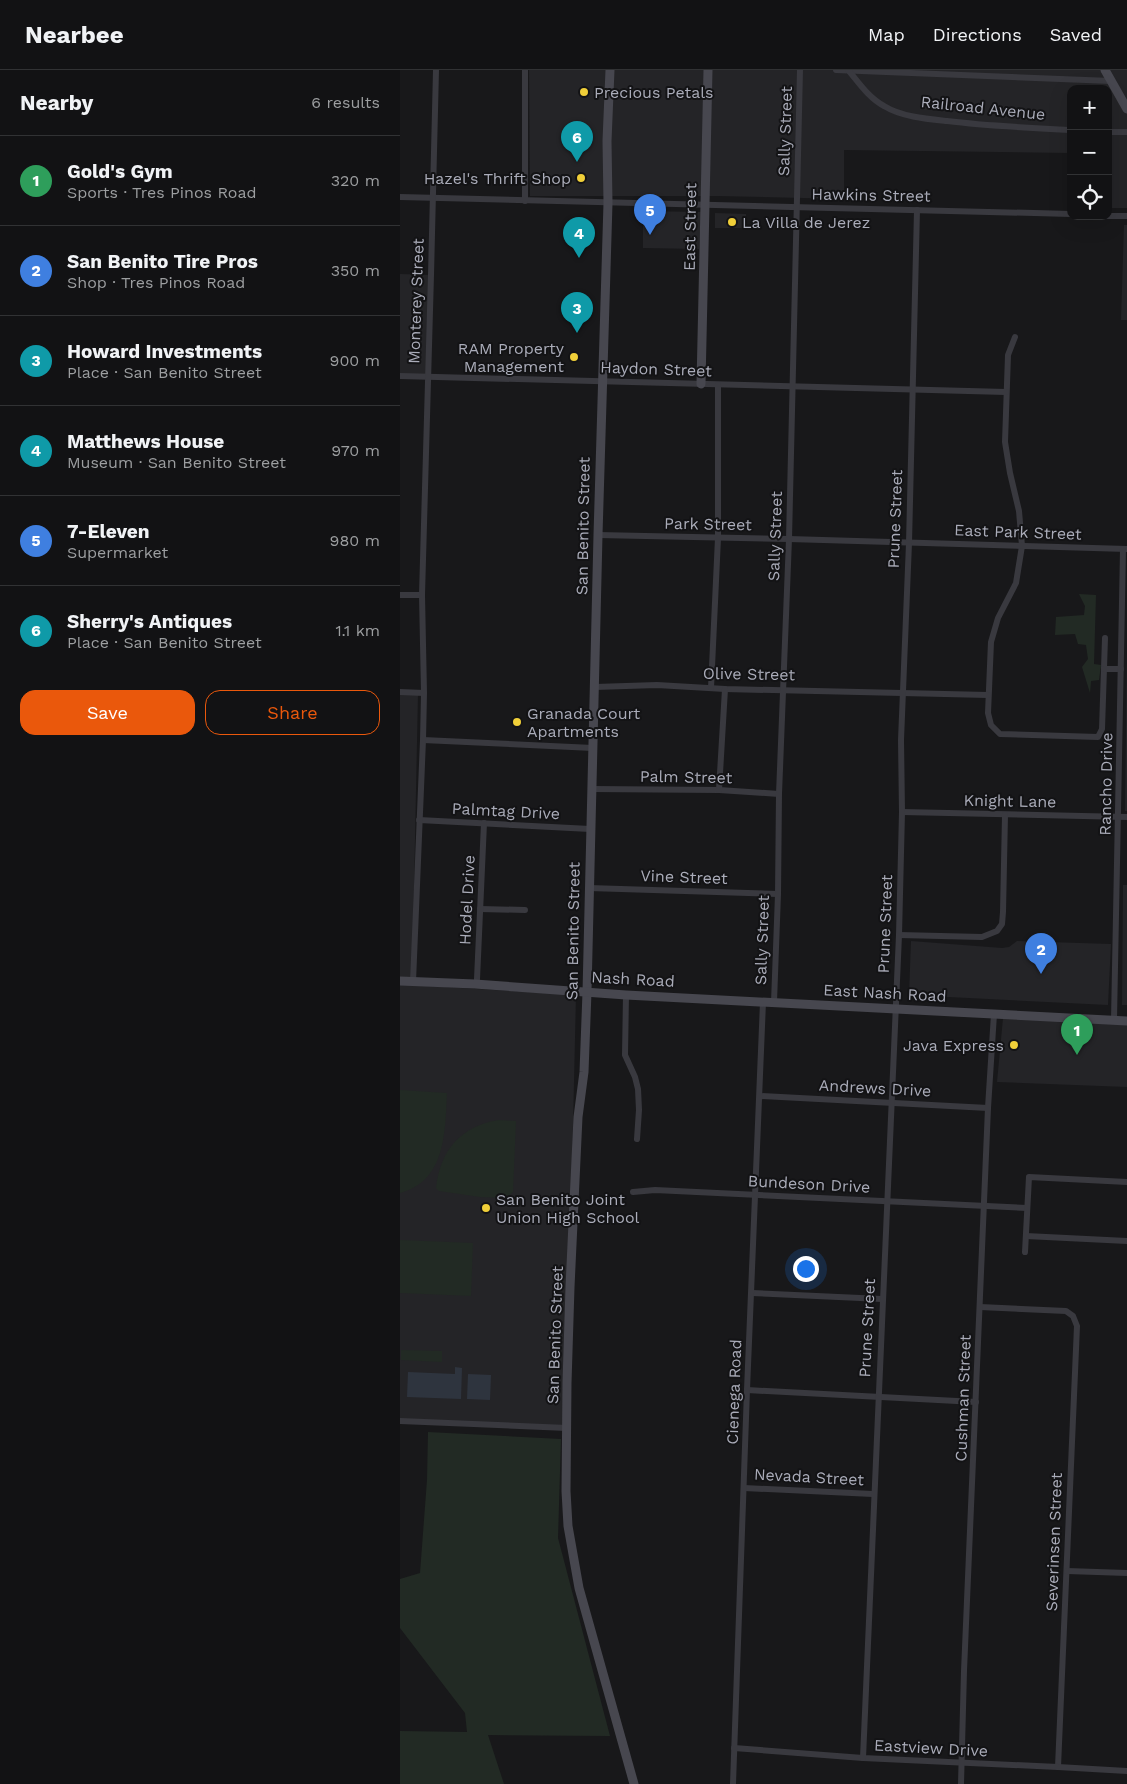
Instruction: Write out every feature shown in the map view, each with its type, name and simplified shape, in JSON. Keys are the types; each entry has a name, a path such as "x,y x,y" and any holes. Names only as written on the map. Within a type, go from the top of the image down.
{"main road":[{"name":"San Benito Street","path":"610,70 587,992 584,1072 578,1117 568,1338 568,1526 579,1588 634,1784"},
{"name":"East Street","path":"701,384 708,70"},
{"path":"1105,70 1127,110"},
{"name":"Nash Road","path":"400,981 774,1002"},
{"name":"East Nash Road","path":"774,1002 1127,1021"}],"street":[{"name":"Monterey Street","path":"413,982 423,740 422,596 436,70"},
{"path":"524,201 525,70"},
{"name":"Sally Street","path":"774,1002 779,794 789,539 791,387 800,70"},
{"path":"836,70 1111,82"},
{"name":"Railroad Avenue","path":"848,71 870,96 883,106 906,114 963,123 1067,130"},
{"path":"1112,132 1127,132"},
{"name":"Hawkins Street","path":"400,197 1067,214"},
{"name":"Prune Street","path":"863,1758 873,1494 899,935 902,693 909,543 917,210"},
{"path":"1112,216 1127,216"},
{"path":"1015,337 1008,355 1006,449 1019,511 1022,546 1016,583 998,618 991,642 988,694 988,712 991,725 1000,734 1098,737 1102,729 1104,638"},
{"name":"Haydon Street","path":"400,376 1006,392"},
{"path":"711,688 718,538 718,385"},
{"name":"Park Street","path":"598,535 909,543"},
{"name":"East Park Street","path":"909,543 1125,549"},
{"name":"Rancho Drive","path":"1114,1020 1125,549"},
{"path":"400,594 422,596"},
{"path":"1104,669 1121,670"},
{"name":"Olive Street","path":"595,686 657,685 726,689 988,694"},
{"path":"720,790 726,689"},
{"path":"400,692 424,693"},
{"path":"423,740 593,748"},
{"name":"Palm Street","path":"592,789 720,790 779,794"},
{"name":"Knight Lane","path":"902,812 1127,817"},
{"path":"899,935 982,937 997,932 1002,924 1004,912 1005,815"},
{"name":"Palmtag Drive","path":"420,820 590,829"},
{"name":"Hodel Drive","path":"476,978 484,823"},
{"name":"Vine Street","path":"589,888 778,894"},
{"path":"480,909 525,910"},
{"path":"626,994 625,1055 638,1089 637,1139"},
{"name":"Cienega Road","path":"733,1784 763,1002"},
{"name":"Cushman Street","path":"961,1784 964,1671 988,1108 994,1014"},
{"name":"Andrews Drive","path":"760,1096 988,1108"},
{"path":"1025,1252 1029,1177 1127,1182"},
{"name":"Bundeson Drive","path":"633,1192 655,1190 1027,1208"},
{"path":"1026,1236 1127,1241"},
{"path":"752,1293 882,1299"},
{"name":"Severinsen Street","path":"980,1307 1066,1311 1075,1319 1077,1326 1058,1767"},
{"path":"747,1390 976,1402"},
{"path":"400,1421 567,1428"},
{"name":"Nevada Street","path":"744,1488 873,1494"},
{"path":"1067,1571 1127,1573"},
{"name":"Eastview Drive","path":"734,1748 863,1758 1127,1772"}],"shaded area":[{"path":"529,70 1127,70 1127,208 1112,208 1112,85 1067,85 1067,153 844,150 844,199 717,196 530,196"},
{"path":"643,211 701,212 699,249 643,248"},
{"path":"715,213 746,214 746,228 715,228"},
{"path":"1124,225 1127,225 1127,320 1121,320"},
{"path":"400,274 431,275 427,377 400,376"},
{"path":"1079,594 1096,595 1094,664 1101,665 1099,680 1091,681 1090,693 1082,667 1088,659 1086,645 1078,644 1075,634 1055,635 1056,617 1084,615 1085,606"},
{"path":"1127,647 1127,811 1125,811"},
{"name":"San Benito Joint Union High School","path":"400,694 418,694 412,985 576,995 566,1430 400,1420"},
{"path":"1123,885 1127,885 1127,1005 1122,1005"},
{"path":"911,941 1002,948 1009,947 1017,941 1111,944 1108,1005 909,995"},
{"path":"1003,1018 1127,1024 1127,1087 997,1082"},
{"path":"400,1090 447,1093 443,1139 435,1166 426,1178 415,1187 400,1193"},
{"path":"499,1120 516,1121 513,1192 506,1198 480,1197 439,1191 436,1188 438,1174 442,1162 455,1142 463,1134 474,1128"},
{"path":"400,1240 473,1243 471,1296 400,1293"},
{"path":"401,1350 442,1351 442,1362 401,1360"},
{"path":"455,1367 462,1368 461,1399 407,1397 408,1372 455,1374"},
{"path":"468,1374 491,1375 490,1400 467,1399"},
{"path":"428,1432 561,1439 558,1538 610,1736 488,1735 504,1784 400,1784 400,1731 467,1732 465,1713 400,1628 400,1579 420,1573 427,1480"}],"place":[{"name":"Precious Petals","path":"584,92"},
{"name":"Sherry's Antiques","path":"577,162"},
{"name":"Hazel's Thrift Shop","path":"581,178"},
{"name":"La Villa de Jerez","path":"732,222"},
{"name":"7-Eleven","path":"650,235"},
{"name":"Matthews House","path":"579,258"},
{"name":"Howard Investments","path":"577,333"},
{"name":"RAM Property Management","path":"574,357"},
{"name":"Granada Court Apartments","path":"517,722"},
{"name":"San Benito Tire Pros","path":"1041,974"},
{"name":"Java Express","path":"1014,1045"},
{"name":"Gold's Gym","path":"1077,1055"},
{"name":"San Benito Joint Union High School","path":"486,1208"}]}
